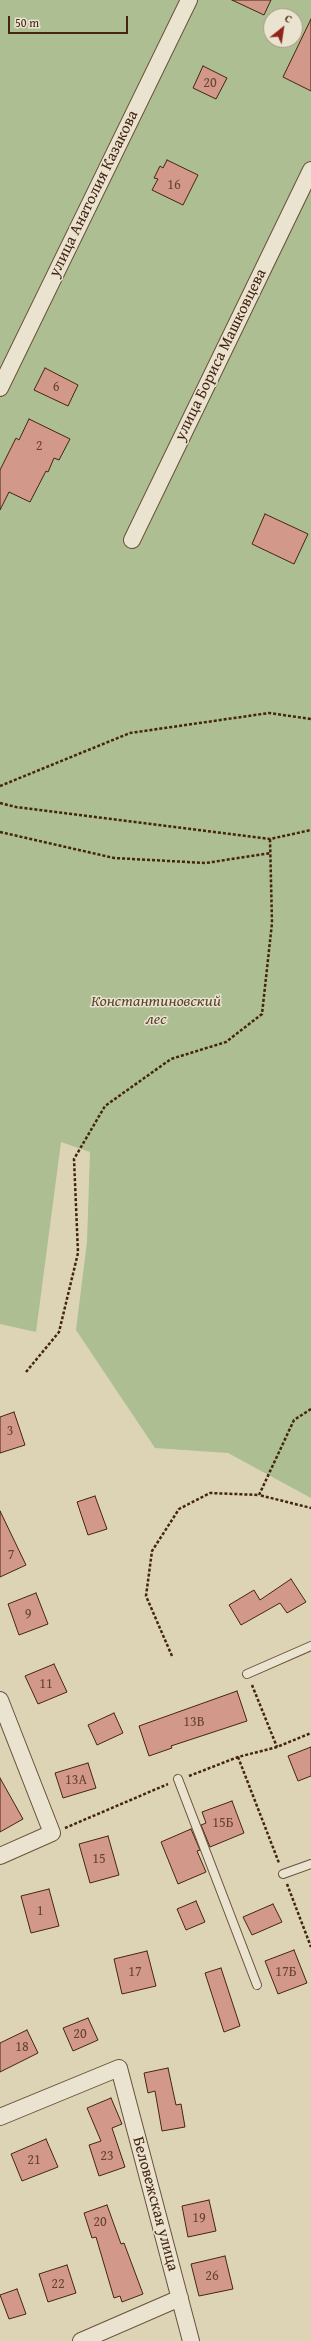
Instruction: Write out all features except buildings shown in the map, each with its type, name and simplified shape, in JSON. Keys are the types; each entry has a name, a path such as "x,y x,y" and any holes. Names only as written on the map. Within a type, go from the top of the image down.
{"street":[{"name":"улица Анатолия Казакова","path":"0,388 189,0"},
{"name":"улица Бориса Машковцева","path":"132,540 311,170"},
{"path":"0,1700 52,1833 0,1856"},
{"name":"Беловежская улица","path":"0,2117 119,2068 192,2341"},
{"path":"81,2341 180,2298"}],"lane":[{"path":"247,1674 311,1646"},
{"path":"178,1780 257,1985"},
{"path":"284,1874 311,1864"}],"path":[{"path":"0,786 130,734 269,713 311,719"},
{"path":"0,803 16,807 270,839 311,830"},
{"path":"0,832 114,858 206,862 271,853"},
{"path":"26,1372 58,1332 78,1253 74,1159 105,1106 171,1059 226,1042 262,1014 272,922 270,839"},
{"path":"260,1495 294,1420 311,1409"},
{"path":"172,1656 146,1596 152,1551 179,1509 210,1493 260,1495 311,1508"},
{"path":"247,1674 278,1748"},
{"path":"238,1757 311,1947"}],"green space":[{"name":"Константиновский лес","path":"0,0 311,0 311,1498 228,1453 155,1448 76,1330 87,1242 90,1152 61,1142 36,1332 0,1324"}]}
